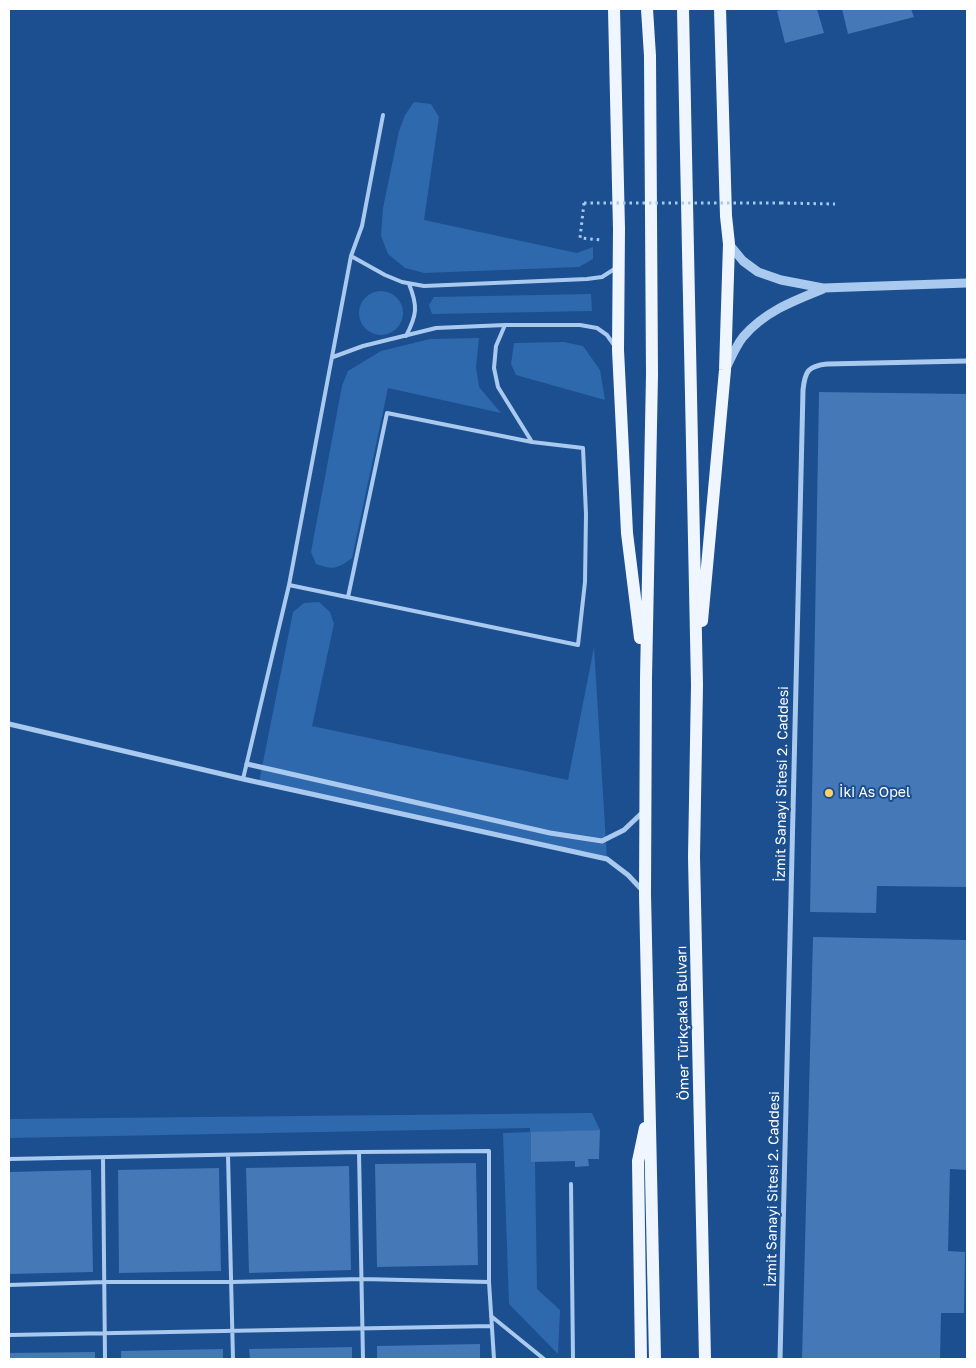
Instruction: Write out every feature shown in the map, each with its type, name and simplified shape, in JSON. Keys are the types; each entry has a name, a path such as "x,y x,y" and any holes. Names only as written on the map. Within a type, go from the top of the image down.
{"main road":[{"path":"647,9 650,56 652,375 646,678 645,894 655,1359"},
{"path":"683,9 696,686"},
{"path":"696,686 725,370 729,244 726,216 720,9"},
{"path":"613,11 618,242 618,350 627,533 646,678"},
{"name":"Ömer Türkçakal Bulvarı","path":"696,686 694,857 706,1359"},
{"path":"640,1358 638,1161 650,1104"}],"street":[{"path":"729,244 743,261 758,272 781,280 823,288 967,283"},
{"path":"725,370 742,339 758,322 779,308 823,288"},
{"name":"İzmit Sanayi Sitesi 2. Caddesi","path":"780,1359 804,378 808,370 816,365 967,361"},
{"path":"9,724 243,779 606,859 628,874 645,894"},
{"path":"247,764 550,833 602,841 624,830 646,809"}],"lane":[{"path":"243,779 289,585 351,256 362,226 383,115"},
{"path":"351,256 385,275 409,284 424,286 587,280 602,277 618,267"},
{"path":"406,336 414,321 415,310 415,299 409,284"},
{"path":"333,357 362,346 436,328 505,325 580,325 597,328 607,335 618,350"},
{"path":"505,325 496,346 494,368 498,387 532,442"},
{"path":"289,585 578,645 585,582 586,514 582,448 532,442 388,412 348,597"},
{"path":"9,1159 489,1151 489,1282 494,1359"},
{"path":"359,1152 363,1359"},
{"path":"228,1155 233,1359"},
{"path":"103,1158 105,1359"},
{"path":"571,1184 573,1359"},
{"path":"9,1285 362,1279 489,1282"},
{"path":"491,1316 544,1359"},
{"path":"9,1335 362,1330 492,1326"}],"path":[{"path":"618,242 580,238 584,203 836,204"}],"shaded area":[{"path":"414,102 431,104 439,117 424,220 577,253 593,247 593,259 579,267 424,273 405,268 388,254 381,236 383,208 399,131 405,115"},
{"path":"381,291 393,295 399,301 403,313 399,325 393,331 381,335 369,331 363,325 359,313 363,301 369,295"},
{"path":"591,294 592,311 432,314 429,305 434,297"},
{"path":"479,338 476,367 479,387 501,413 388,388 352,558 343,564 331,568 316,564 311,552 342,386 348,371 381,351 430,339"},
{"path":"564,342 583,346 600,370 605,400 516,375 511,364 514,343"},
{"path":"319,602 330,612 334,624 312,726 568,780 594,647 607,859 259,782 293,612 304,603"},
{"path":"592,1113 600,1130 531,1133 531,1162 535,1162 537,1289 560,1310 558,1354 509,1304 503,1133 530,1132 530,1128 9,1138 9,1119"}],"building":[{"path":"786,9 817,9 824,33 785,43 777,11"},
{"path":"842,9 911,9 914,17 848,34"},
{"path":"819,392 967,394 967,887 877,886 876,913 810,912"},
{"path":"813,937 967,940 967,1170 950,1169 948,1251 965,1252 964,1313 941,1313 940,1359 802,1359"},
{"path":"600,1130 599,1159 588,1159 589,1166 575,1167 575,1161 531,1162 531,1132"},
{"path":"476,1163 478,1265 377,1267 375,1164"},
{"path":"349,1166 351,1270 249,1273 246,1168"},
{"path":"219,1168 221,1271 119,1273 118,1170"},
{"path":"91,1170 93,1272 9,1274 9,1172"},
{"path":"480,1344 480,1359 377,1359 377,1346"},
{"path":"352,1347 352,1359 250,1359 249,1349"},
{"path":"223,1349 223,1359 121,1359 121,1351"},
{"path":"95,1352 95,1359 9,1359 9,1353"}],"place":[{"name":"İki As Opel","path":"829,793"}]}
